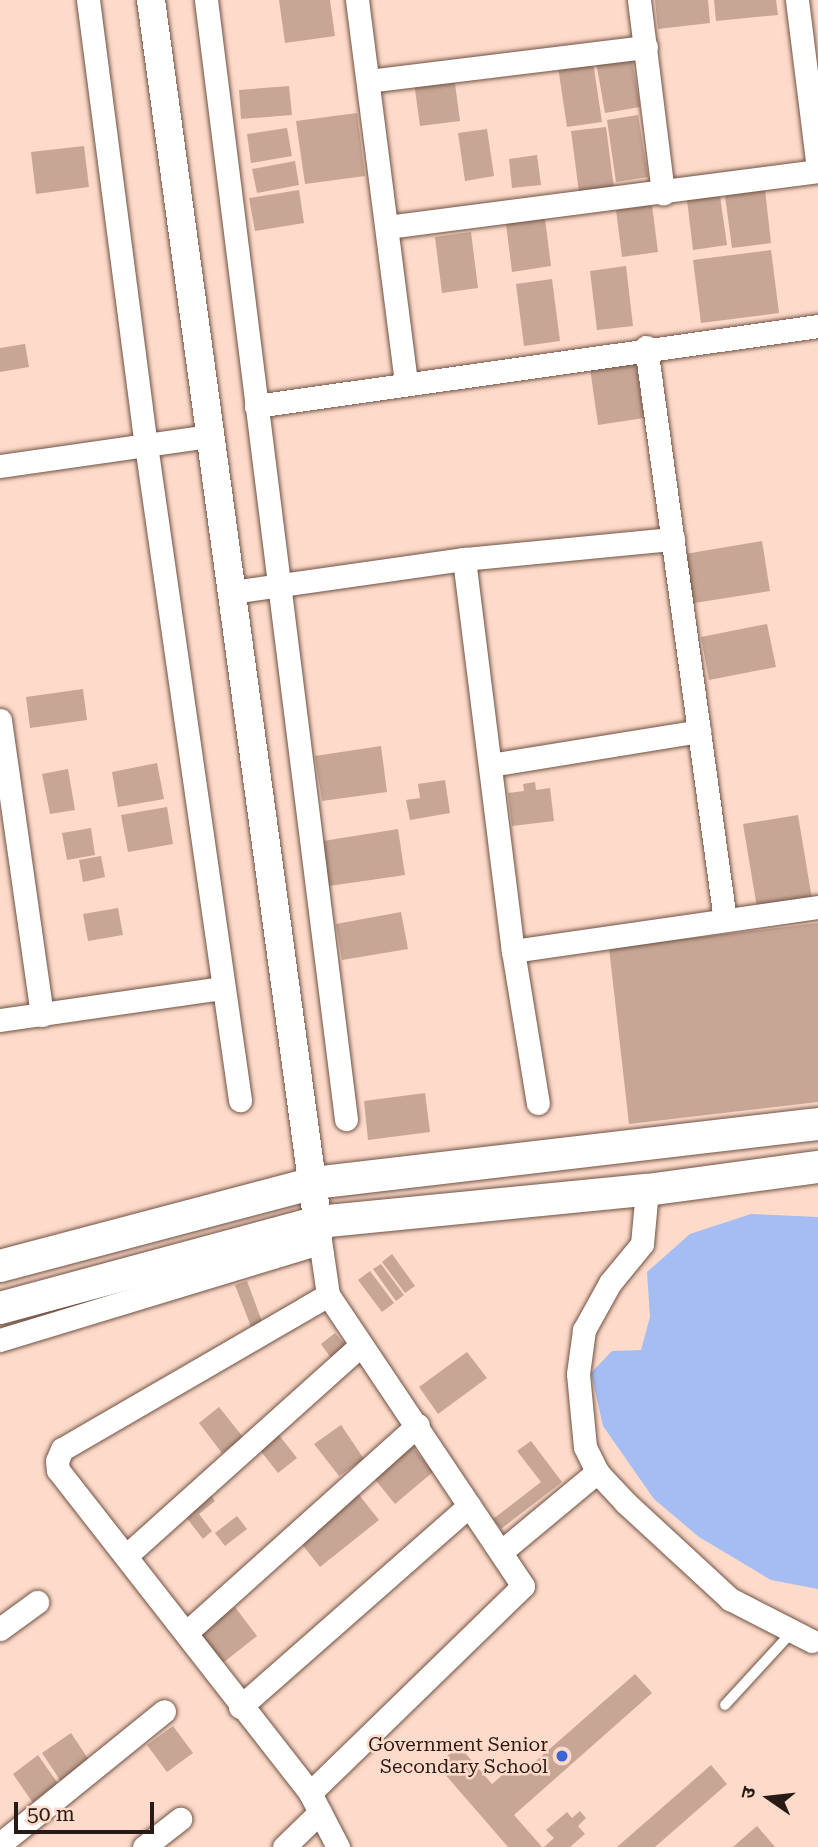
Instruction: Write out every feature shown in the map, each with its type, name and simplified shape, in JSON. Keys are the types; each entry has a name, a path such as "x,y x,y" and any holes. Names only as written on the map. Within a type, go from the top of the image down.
{"main road":[{"path":"0,1266 314,1183 818,1124"},
{"path":"0,1308 319,1232 818,1167"}],"street":[{"path":"88,0 146,445 240,1100"},
{"path":"151,0 208,436 232,592 328,1294 418,1425 469,1506 523,1581 521,1592 315,1802 284,1847"},
{"path":"206,0 256,406 282,586 346,1119"},
{"path":"356,0 406,381"},
{"path":"639,0 663,194"},
{"path":"387,227 663,194 818,169 797,0"},
{"path":"368,81 646,47"},
{"path":"256,406 406,381 818,326"},
{"path":"646,347 726,920"},
{"path":"0,466 208,436"},
{"path":"232,592 464,559 673,539"},
{"path":"464,559 513,951 538,1103"},
{"path":"0,720 7,825 42,1015"},
{"path":"490,765 699,732"},
{"path":"513,951 818,907"},
{"path":"0,1020 222,988"},
{"path":"646,1190 642,1244 610,1283 584,1330 578,1374 579,1417 597,1472 730,1599 810,1643"},
{"path":"0,1340 319,1232"},
{"path":"328,1294 62,1448 57,1455 58,1470 187,1632 240,1707 315,1802 338,1847"},
{"path":"127,1555 361,1345"},
{"path":"187,1632 418,1425"},
{"path":"502,1551 597,1472"},
{"path":"240,1707 469,1506"},
{"path":"0,1629 37,1602"},
{"path":"0,1844 164,1711"},
{"path":"144,1847 180,1819"}],"lane":[{"path":"725,1705 810,1643"}],"water":[{"path":"751,1214 818,1217 818,1589 771,1580 699,1537 654,1499 603,1426 591,1373 612,1351 641,1350 650,1317 647,1272 690,1234"}],"building":[{"path":"279,0 330,0 335,36 285,43"},
{"path":"655,0 708,0 710,23 658,29"},
{"path":"714,0 776,0 778,15 716,21"},
{"path":"630,50 640,107 605,113 595,56"},
{"path":"593,62 602,122 567,127 558,67"},
{"path":"454,76 460,121 420,126 414,82"},
{"path":"289,86 292,115 241,119 239,90"},
{"path":"357,113 365,176 305,184 296,121"},
{"path":"638,115 648,177 616,182 607,120"},
{"path":"606,127 615,196 580,200 571,131"},
{"path":"287,128 292,156 251,163 247,134"},
{"path":"487,129 494,176 465,181 458,133"},
{"path":"84,146 89,187 36,194 31,152"},
{"path":"537,155 541,185 512,188 509,159"},
{"path":"295,161 299,185 257,193 252,169"},
{"path":"299,190 304,223 255,231 249,198"},
{"path":"765,190 771,243 732,248 725,196"},
{"path":"720,196 727,245 693,250 687,200"},
{"path":"652,205 658,252 622,257 616,210"},
{"path":"545,219 551,266 512,272 506,224"},
{"path":"471,232 478,288 442,293 435,237"},
{"path":"771,250 779,313 701,323 693,260"},
{"path":"626,266 633,326 597,330 590,271"},
{"path":"552,279 560,341 524,346 516,284"},
{"path":"25,344 29,367 0,372 0,348"},
{"path":"636,362 644,418 598,425 590,368"},
{"path":"762,541 770,591 688,604 679,555"},
{"path":"767,624 776,667 709,680 701,637"},
{"path":"83,689 87,720 30,728 26,697"},
{"path":"381,746 387,792 322,801 315,756"},
{"path":"157,763 164,799 118,807 112,772"},
{"path":"68,769 75,810 50,814 42,774"},
{"path":"445,780 450,813 410,820 406,800 420,798 418,784"},
{"path":"535,782 536,790 550,788 554,821 512,826 508,793 524,791 523,784"},
{"path":"167,807 173,844 128,852 121,815"},
{"path":"798,815 812,899 757,908 743,824"},
{"path":"91,828 95,855 67,860 62,833"},
{"path":"398,829 405,875 329,886 323,841"},
{"path":"101,856 105,877 83,882 79,860"},
{"path":"118,908 123,935 88,941 83,914"},
{"path":"401,912 408,949 342,960 336,924"},
{"path":"818,923 818,1102 629,1124 609,948"},
{"path":"425,1093 430,1132 368,1140 364,1101"},
{"path":"392,1254 415,1286 405,1293 382,1262"},
{"path":"381,1264 404,1295 396,1301 373,1269"},
{"path":"370,1271 394,1303 382,1312 358,1280"},
{"path":"247,1281 264,1327 253,1332 235,1285"},
{"path":"335,1333 346,1346 331,1358 321,1344"},
{"path":"467,1352 487,1378 438,1414 419,1387"},
{"path":"219,1407 243,1437 222,1453 199,1423"},
{"path":"341,1425 364,1459 339,1476 314,1444"},
{"path":"275,1430 297,1458 278,1473 256,1445"},
{"path":"531,1441 562,1482 501,1529 493,1519 541,1482 517,1451"},
{"path":"411,1445 433,1472 395,1504 373,1477"},
{"path":"208,1491 215,1501 199,1514 212,1531 203,1539 182,1512"},
{"path":"356,1491 379,1520 320,1567 297,1538"},
{"path":"237,1516 247,1529 225,1546 215,1533"},
{"path":"235,1607 257,1636 219,1666 196,1636"},
{"name":"Government Senior Secondary School","path":"635,1674 652,1693 514,1815 542,1847 508,1847 437,1765 459,1746 492,1784 513,1766 520,1775"},
{"path":"173,1726 193,1753 167,1772 147,1745"},
{"path":"71,1733 91,1763 62,1783 42,1753"},
{"path":"38,1755 59,1785 33,1803 13,1774"},
{"path":"711,1765 727,1784 655,1847 617,1847"},
{"name":"Government Senior Secondary School","path":"580,1811 586,1818 578,1826 585,1834 570,1847 544,1847 554,1838 546,1830 567,1812 572,1818"},
{"path":"757,1826 775,1847 733,1847"}],"place":[{"name":"Government Senior Secondary School","path":"562,1756"}]}
